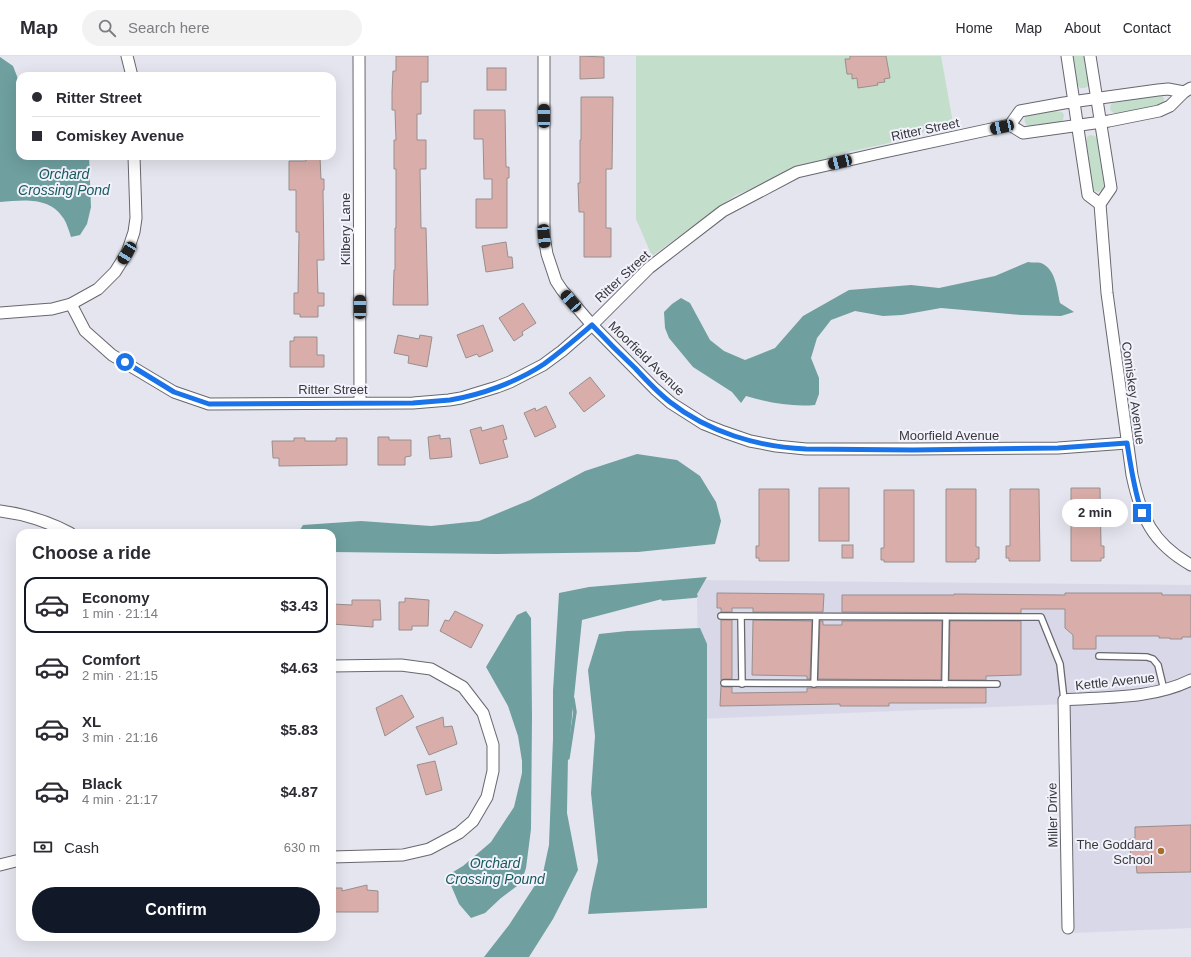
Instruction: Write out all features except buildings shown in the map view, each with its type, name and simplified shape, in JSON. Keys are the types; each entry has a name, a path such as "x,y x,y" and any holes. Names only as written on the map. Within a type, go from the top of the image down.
{"street":[{"path":"127,56 131,72"},
{"name":"Kilbery Lane","path":"359,56 360,402"},
{"name":"Moorfield Avenue","path":"544,56 545,244 549,264 556,281 562,290 592,325 655,389 671,403 704,424 750,441 781,447 806,449 913,450 1058,448 1127,443"},
{"path":"1067,56 1088,195 1100,204 1111,188 1090,56"},
{"path":"1158,90 1188,90 1170,106 1159,111 1101,122 1023,133 1010,126 1020,111 1097,98 1158,90"},
{"name":"Ritter Street","path":"71,304 85,331 112,355 174,392 209,404 360,402 413,403 461,398 510,382 543,365 592,325 649,268 723,211 797,172 888,151 1010,126"},
{"path":"0,313 52,309 71,304 98,289 116,272 127,253 134,232 136,218 134,160"},
{"name":"Comiskey Avenue","path":"1100,204 1112,341 1137,499 1150,528 1164,546 1191,565"},
{"path":"0,511 18,513 63,529"},
{"path":"336,666 400,665 431,669 463,687 483,713 493,745 493,771 487,797 473,821 459,834 429,849 403,856 336,857"},
{"name":"Kettle Avenue","path":"1064,700 1143,695 1164,690 1191,680"},
{"name":"Miller Drive","path":"1064,700 1068,928"},
{"path":"0,865 16,861"}],"lane":[{"path":"721,616 1041,617 1060,664 1064,700"},
{"path":"742,617 742,684"},
{"path":"814,684 816,617"},
{"path":"945,684 946,617"},
{"path":"1099,656 1146,657 1153,659 1158,665 1164,690"},
{"path":"724,683 997,684"}],"shaded area":[{"path":"636,56 941,56 953,123 885,144 838,154 736,195 652,256 636,219"},
{"path":"1073,56 1084,56 1088,82 1088,86 1085,88 1080,88 1077,84"},
{"path":"1153,96 1162,96 1164,101 1161,104 1117,114 1112,112 1110,109 1111,104 1113,103"},
{"path":"1055,111 1062,112 1064,115 1063,120 1060,122 1030,126 1025,123 1025,117"},
{"path":"1090,135 1095,136 1097,139 1104,186 1102,190 1098,192 1093,190 1086,142 1087,137"},
{"path":"697,580 1191,585 1191,928 1072,933 1068,704 698,719"}],"water":[{"name":"Orchard Crossing Pond","path":"0,57 13,66 16,74 16,160 89,160 91,207 87,224 80,235 71,237 65,221 51,206 44,203 27,200 0,202"},
{"path":"1028,262 1041,263 1050,270 1057,286 1060,303 1074,312 1061,316 1021,315 941,308 902,315 883,316 855,311 831,320 817,338 811,358 819,378 819,394 815,405 780,404 746,396 741,403 732,392 693,367 669,338 665,328 664,312 681,298 690,303 710,340 724,351 745,360 775,348 803,316 849,290 911,285 939,288 995,276"},
{"path":"637,454 677,460 700,476 716,502 721,521 715,544 638,552 497,554 336,552 336,529 300,529 303,525 361,521 431,526 479,521 530,500 585,471"},
{"path":"707,577 696,596 662,599 582,620 568,755 567,813 578,870 553,919 529,957 484,957 509,925 543,873 549,845 553,739 553,691 559,593 589,587"},
{"name":"Orchard Crossing Pound","path":"526,611 531,618 532,718 531,829 526,868 521,883 501,898 485,913 471,918 459,904 450,883 453,872 463,866 491,842 514,807 522,773 522,761 518,736 508,706 486,667 517,615"},
{"path":"700,628 707,644 707,908 588,914 598,861 591,793 595,736 588,670 599,634 627,631"}],"waterway":[{"path":"663,599 696,596"},
{"path":"568,758 575,712 573,699"}],"place":[{"name":"The Goddard School","path":"1161,851"}],"route":[{"path":"125,362 174,392 209,404 360,402 413,403 461,398 510,382 543,365 592,325 655,389 671,403 704,424 750,441 776,446 806,449 913,450 1058,448 1127,443 1137,499 1142,513"}]}
